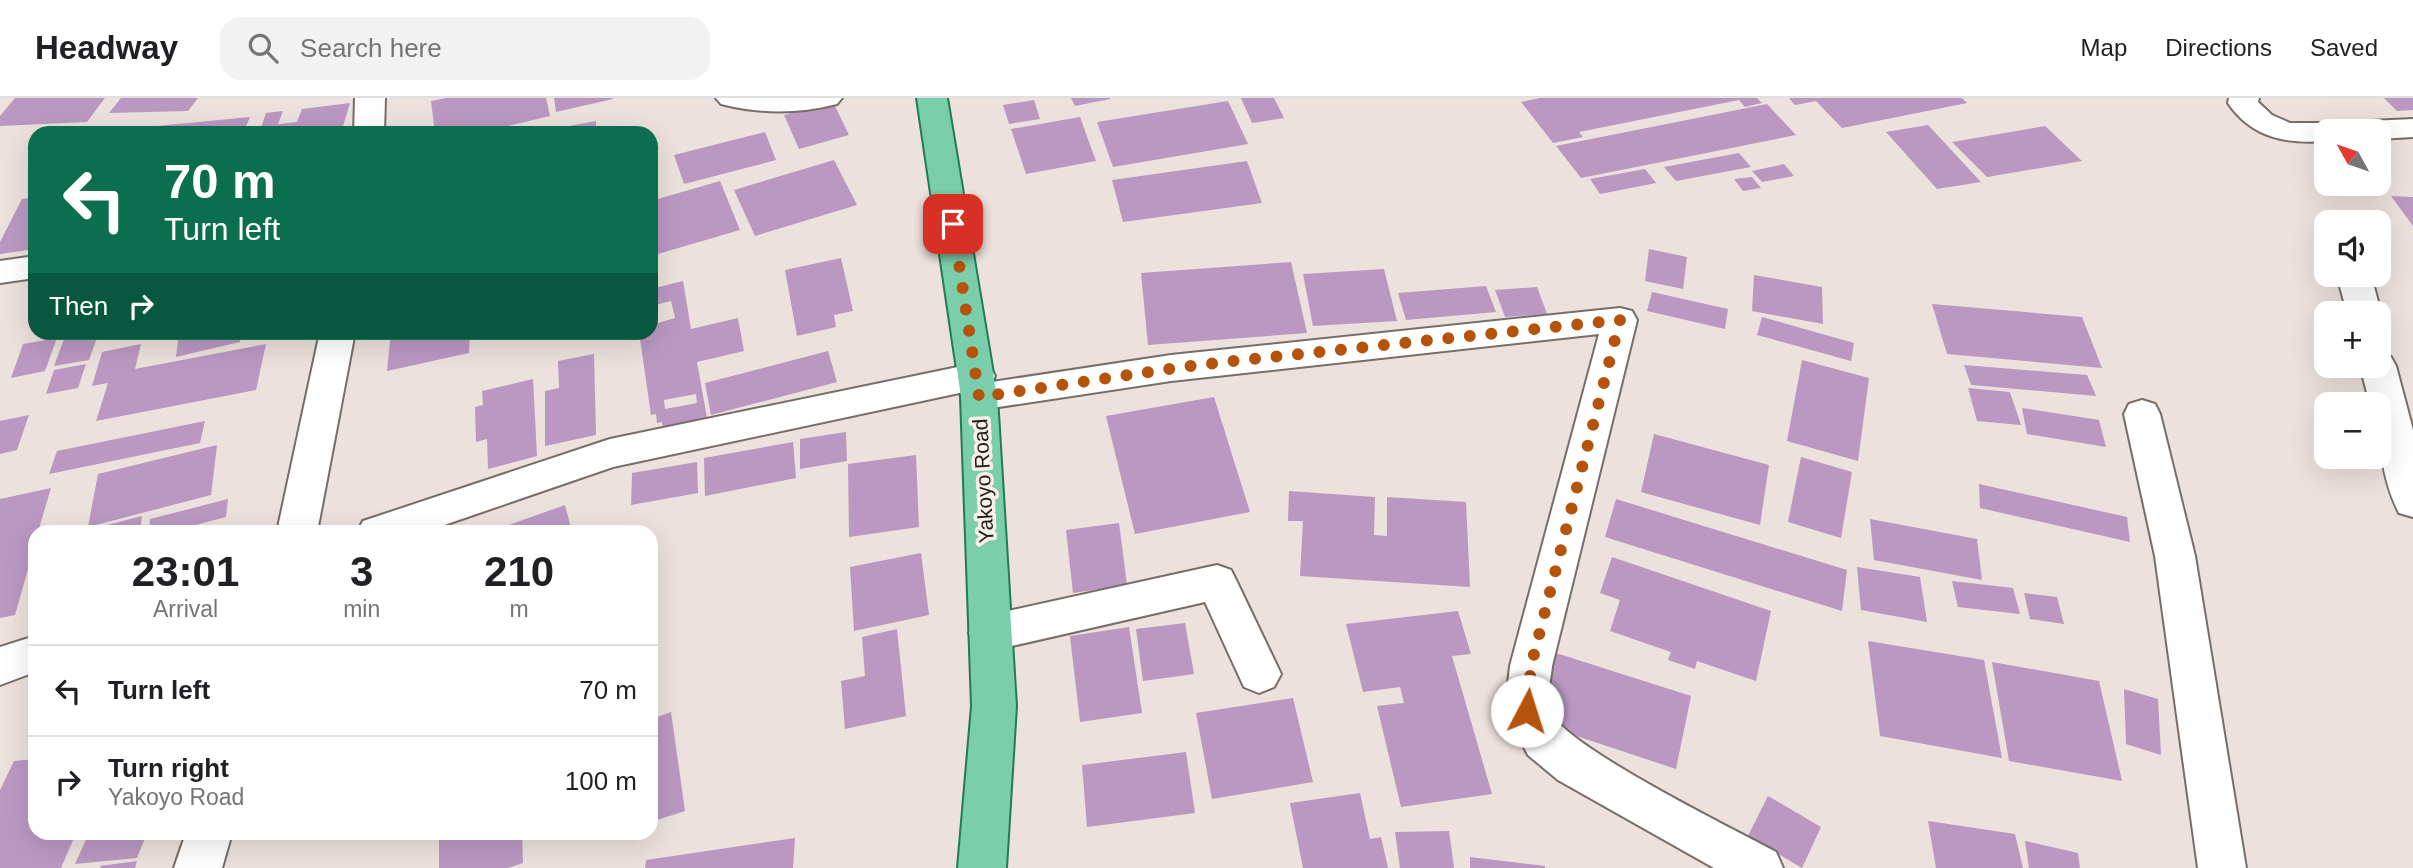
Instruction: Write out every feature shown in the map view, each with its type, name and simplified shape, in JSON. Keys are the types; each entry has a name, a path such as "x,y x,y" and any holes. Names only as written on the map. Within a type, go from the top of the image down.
{"main road":[{"name":"Yakoyo Road","path":"932,98 978,386 994,706 982,868"}],"street":[{"path":"369,126 370,98"},
{"path":"731,98 753,102 802,103 827,98"},
{"path":"2244,98 2244,103 2260,122 2293,134 2314,133"},
{"path":"2391,129 2413,128"},
{"path":"0,272 28,268"},
{"path":"398,525 610,453 978,386 1620,320 1531,666 1527,711 1544,741 1574,765 1759,868"},
{"path":"298,525 336,340"},
{"path":"2381,378 2413,502"},
{"path":"2142,414 2175,556 2222,868"},
{"path":"990,633 1217,582 1259,674"},
{"path":"0,666 28,656"},
{"path":"198,868 207,840"}],"building":[{"path":"15,98 105,98 87,122 0,126 0,116"},
{"path":"121,98 198,98 188,111 109,113"},
{"path":"446,98 546,98 550,116 508,126 434,126 431,101"},
{"path":"554,98 612,98 613,99 556,112"},
{"path":"1071,98 1110,98 1110,99 1075,106"},
{"path":"1241,98 1274,98 1284,118 1252,123"},
{"path":"1540,98 1757,98 1762,103 1745,107 1739,100 1579,132 1583,137 1553,143 1521,102"},
{"path":"1789,98 1962,98 1967,103 1842,128 1816,101 1795,105"},
{"path":"2384,98 2413,98 2413,110 2397,111"},
{"path":"1034,100 1040,119 1009,124 1003,105"},
{"path":"1228,101 1248,144 1113,167 1097,122"},
{"path":"833,102 849,135 799,149 784,115"},
{"path":"350,103 343,126 261,126 266,113 283,111 278,124 297,122 302,109"},
{"path":"1767,104 1796,135 1581,178 1556,146"},
{"path":"250,117 246,126 157,126"},
{"path":"1080,117 1096,161 1026,174 1011,129"},
{"path":"596,121 596,126 569,126"},
{"path":"1928,125 1981,182 1937,189 1886,132"},
{"path":"2045,126 2082,161 1987,177 1952,142"},
{"path":"765,132 776,160 684,184 674,155"},
{"path":"1739,153 1751,167 1676,181 1664,167"},
{"path":"834,160 857,205 755,236 734,190"},
{"path":"1247,161 1262,203 1123,222 1112,180"},
{"path":"1784,164 1794,176 1762,182 1752,171"},
{"path":"1645,169 1656,183 1600,194 1590,179"},
{"path":"1752,177 1761,188 1743,191 1734,179"},
{"path":"720,181 740,230 658,254 658,199"},
{"path":"2391,196 2413,197 2413,226"},
{"path":"28,198 28,250 0,254 0,242 22,199"},
{"path":"1649,249 1687,257 1683,289 1645,281"},
{"path":"841,258 853,311 834,315 836,327 797,336 785,270"},
{"path":"1291,262 1307,333 1148,345 1141,273"},
{"path":"1384,269 1397,321 1313,326 1303,274"},
{"path":"1754,275 1822,287 1823,324 1752,311"},
{"path":"683,281 691,329 738,318 744,351 697,362 707,418 663,429 662,422 657,423 656,414 651,415 640,340 658,340 658,323 675,318 671,301 658,304 658,287","holes":["696,394 697,403 665,409 664,400"]},
{"path":"1486,286 1496,312 1406,320 1398,293"},
{"path":"1537,287 1547,314 1505,317 1495,290"},
{"path":"1652,292 1728,309 1725,329 1647,311"},
{"path":"1932,304 2082,317 2102,368 1947,354"},
{"path":"1762,317 1854,343 1851,361 1757,335"},
{"path":"56,340 45,371 11,378 23,344"},
{"path":"64,340 96,340 89,360 54,366"},
{"path":"178,340 240,340 240,342 176,357"},
{"path":"390,340 470,340 469,353 387,371"},
{"path":"141,344 135,369 266,344 256,390 96,421 108,383 92,386 102,352"},
{"path":"828,351 837,382 711,415 705,383"},
{"path":"594,354 596,435 545,446 545,391 559,388 558,361"},
{"path":"1802,360 1869,378 1858,461 1787,441"},
{"path":"86,364 78,388 46,394 54,370"},
{"path":"1964,365 2087,375 2096,396 1971,385"},
{"path":"533,379 537,456 488,469 487,439 476,442 475,407 483,405 482,391"},
{"path":"1968,388 2010,392 2021,425 1977,421"},
{"path":"1214,397 1250,512 1135,534 1106,416"},
{"path":"2022,408 2099,420 2106,447 2027,434"},
{"path":"29,415 17,450 0,454 0,421"},
{"path":"205,421 200,443 49,474 57,451"},
{"path":"846,432 847,461 800,469 800,439"},
{"path":"1654,434 1769,465 1760,525 1641,492"},
{"path":"793,442 796,478 705,496 704,458"},
{"path":"217,445 211,495 88,525 98,474"},
{"path":"916,455 919,527 849,537 848,464"},
{"path":"1801,457 1852,472 1841,538 1788,522"},
{"path":"697,462 698,493 631,505 632,473"},
{"path":"1979,484 2127,517 2130,542 1980,508"},
{"path":"51,488 40,525 28,525 28,569 15,615 0,618 0,499"},
{"path":"1289,491 1375,497 1374,535 1387,536 1387,497 1466,502 1470,587 1300,576 1303,521 1288,521"},
{"path":"228,499 226,517 196,525 150,525 150,519"},
{"path":"1616,499 1847,570 1842,611 1605,537"},
{"path":"565,505 570,525 509,525"},
{"path":"142,516 141,525 107,525"},
{"path":"1870,519 1977,539 1982,580 1874,560"},
{"path":"1119,523 1127,585 1073,593 1066,530"},
{"path":"921,553 929,615 854,631 850,567"},
{"path":"1612,557 1771,611 1756,681 1697,661 1695,669 1668,660 1671,652 1610,631 1620,600 1600,593"},
{"path":"1857,567 1920,577 1927,622 1861,610"},
{"path":"1952,581 2013,588 2020,614 1958,607"},
{"path":"2024,593 2057,597 2064,624 2030,619"},
{"path":"1458,611 1471,654 1452,656 1492,794 1401,807 1377,706 1404,703 1400,687 1363,692 1346,624"},
{"path":"1185,623 1194,674 1143,681 1136,629"},
{"path":"1129,627 1142,713 1080,722 1070,636"},
{"path":"897,629 906,716 845,729 841,681 865,676 862,637"},
{"path":"1868,641 1984,660 2002,758 1880,736"},
{"path":"1556,653 1691,696 1676,769 1537,723"},
{"path":"1992,662 2099,681 2122,781 2009,761"},
{"path":"2124,689 2158,699 2161,755 2126,744"},
{"path":"1293,698 1313,782 1212,799 1196,713"},
{"path":"671,712 685,811 658,820 658,717"},
{"path":"1186,752 1195,813 1087,827 1082,765"},
{"path":"28,760 28,840 73,840 61,868 0,868 0,790 14,761"},
{"path":"1360,793 1370,839 1381,837 1388,868 1303,868 1290,803"},
{"path":"1768,796 1821,827 1802,868 1748,836"},
{"path":"1928,821 2015,834 2023,868 1936,868"},
{"path":"1449,831 1454,868 1400,868 1395,832"},
{"path":"795,838 793,868 645,868 646,860"},
{"path":"86,840 144,840 137,858 75,864"},
{"path":"439,840 522,840 523,863 508,868 439,868"},
{"path":"2025,841 2078,853 2080,868 2029,868"},
{"path":"1470,857 1545,866 1545,868 1470,868"},
{"path":"137,861 135,868 100,866"}],"route":[{"path":"953,224 979,397 1171,368 1620,320 1531,666 1527,711"}]}
